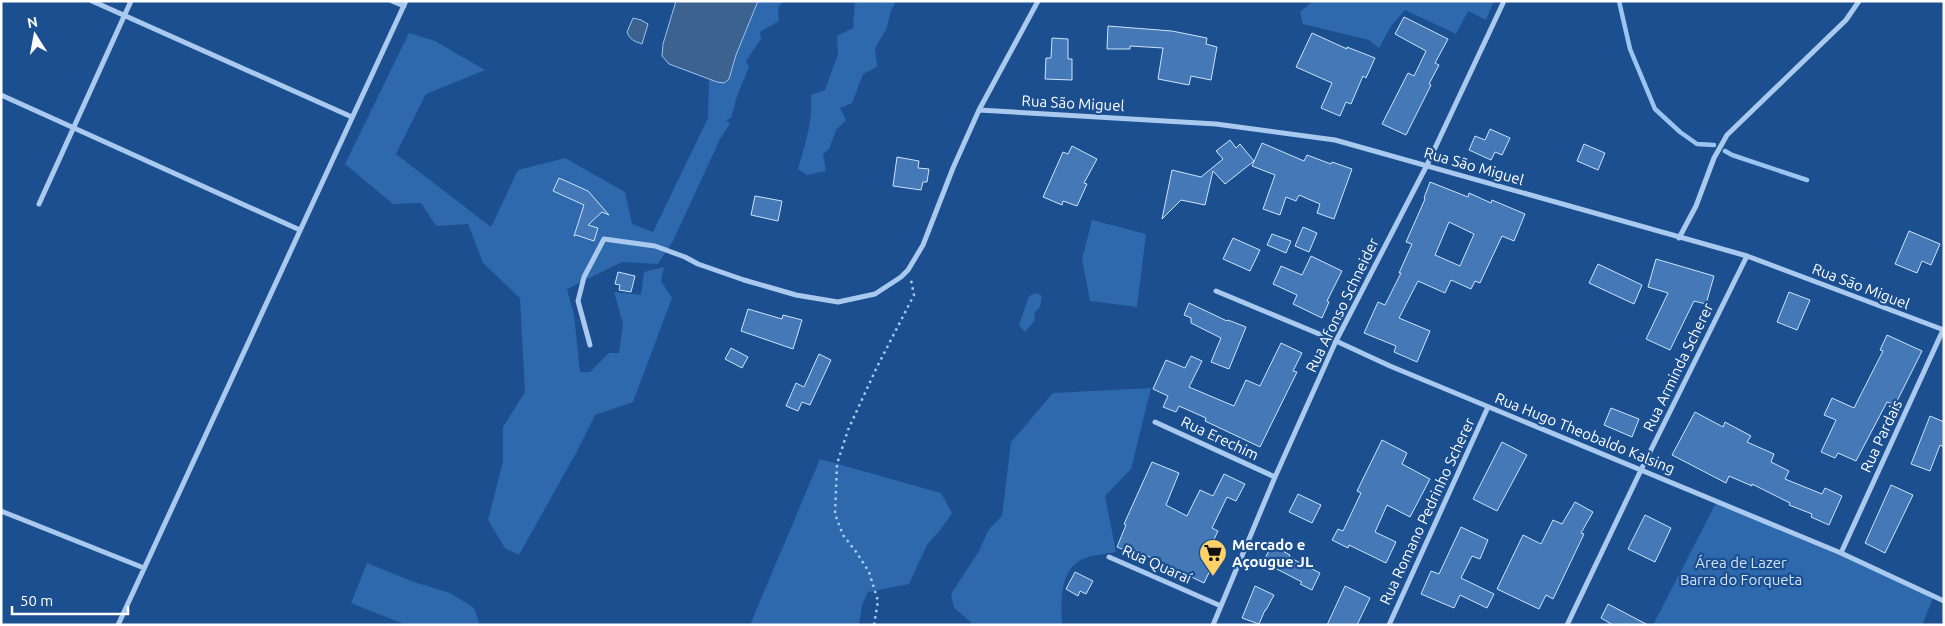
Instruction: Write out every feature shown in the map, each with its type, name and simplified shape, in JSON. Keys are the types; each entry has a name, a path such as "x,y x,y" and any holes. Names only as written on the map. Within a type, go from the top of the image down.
{"street":[{"path":"92,1 352,118"},
{"path":"38,204 131,1"},
{"path":"118,625 405,4 392,1"},
{"path":"590,345 578,301 584,277 604,239 656,246 685,256 698,264 744,280 796,295 838,302 875,294 902,277 923,245 953,168 979,110 1038,1"},
{"name":"Rua Afonso Schneider","path":"1213,625 1275,477 1336,341 1427,165 1504,1"},
{"path":"1679,238 1696,206 1714,158 1727,135 1846,20 1859,1"},
{"path":"1,95 300,230"},
{"name":"Rua São Miguel","path":"979,110 1216,124 1335,140 1747,256 1944,330"},
{"name":"Rua Arminda Scherer","path":"1567,625 1747,256"},
{"name":"Rua Hugo Theobaldo Kalsing","path":"1216,291 1336,341 1390,366 1841,553 1944,601"},
{"name":"Rua Pardais","path":"1841,553 1944,330"},
{"name":"Rua Romano Pedrinho Scherer","path":"1389,625 1488,407"},
{"name":"Rua Erechim","path":"1155,422 1275,477"},
{"path":"1,511 144,568"},
{"name":"Rua Quaraí","path":"1109,557 1221,606"}],"path":[{"path":"874,625 878,601 869,572 857,553 842,535 835,514 837,464 848,430 876,369 914,295 908,270"}],"green space":[{"path":"758,1 784,1 778,7 779,21 760,32 761,39 746,61 749,67 737,96 731,118 726,120 730,124 720,139 673,241 658,264 622,262 567,289 574,315 580,372 590,372 609,353 619,353 623,324 614,292 641,295 644,272 664,267 661,281 672,298 633,402 595,415 519,555 505,548 488,520 503,461 503,427 525,392 520,298 483,263 468,224 436,226 421,203 393,204 345,164 409,33 435,41 485,70 426,94 396,154 491,227 518,170 565,158 625,192 632,224 653,232 708,118 709,79 717,82 729,79 736,55"},
{"path":"855,1 896,1 886,30 875,48 877,67 863,74 852,103 840,108 846,120 836,130 829,149 823,154 826,171 807,175 798,169 810,124 811,95 825,90 838,54 837,36 853,28"},
{"path":"1313,1 1494,1 1486,20 1468,11 1456,34 1405,10 1391,26 1379,48 1369,40 1303,24 1300,12"},
{"path":"1092,220 1146,234 1137,307 1090,301 1082,259"},
{"path":"1037,293 1042,296 1040,307 1034,313 1035,320 1025,332 1019,325 1029,296"},
{"path":"1151,388 1131,469 1105,496 1116,552 1085,558 1070,569 1063,587 1062,625 974,625 954,608 951,594 979,551 989,529 1002,516 1011,442 1053,393"},
{"path":"820,459 941,493 952,513 927,545 909,584 868,592 862,605 859,625 750,625"},
{"name":"Área de Lazer Barra do Forqueta","path":"1717,501 1934,596 1922,625 1653,625"},
{"path":"367,563 414,582 450,593 474,608 480,625 406,625 351,603"}],"shaded area":[{"path":"676,1 758,1 736,55 729,79 724,83 669,64 662,56 663,44"},
{"path":"633,18 648,24 642,44 629,37 627,32"}],"building":[{"path":"1404,17 1448,39 1435,63 1439,65 1429,84 1431,85 1406,135 1382,124 1408,73 1414,76 1426,51 1395,34"},
{"path":"1108,26 1172,31 1207,38 1206,44 1217,47 1211,80 1191,76 1189,85 1158,79 1163,48 1130,46 1130,49 1107,49"},
{"path":"1312,33 1347,49 1347,47 1375,58 1366,78 1363,76 1351,104 1346,102 1340,116 1321,108 1332,83 1296,67"},
{"path":"1052,38 1068,39 1068,59 1072,59 1072,80 1045,79 1046,58 1051,58"},
{"path":"1490,129 1510,138 1502,155 1495,152 1491,160 1469,150 1475,136 1485,140"},
{"path":"1230,140 1236,148 1240,144 1254,161 1225,184 1213,171 1205,205 1181,200 1162,219 1172,170 1201,177 1223,159 1216,151"},
{"path":"1262,143 1304,161 1307,155 1352,169 1334,219 1317,213 1320,204 1299,195 1296,201 1286,197 1280,215 1263,209 1275,175 1252,166"},
{"path":"1584,144 1605,153 1598,170 1577,161"},
{"path":"1072,146 1097,159 1084,183 1087,184 1077,206 1063,201 1062,205 1043,197 1063,152 1068,154"},
{"path":"897,157 919,161 918,168 929,169 927,182 923,182 921,190 893,186"},
{"path":"559,178 588,191 609,215 602,212 588,225 598,228 594,241 574,236 584,205 553,191"},
{"path":"1430,182 1468,197 1469,193 1491,203 1492,200 1525,214 1514,241 1502,236 1480,283 1475,281 1471,289 1451,280 1445,293 1418,281 1399,318 1430,331 1417,362 1394,352 1396,346 1364,333 1378,302 1385,305 1401,273 1399,273 1412,244 1406,242","holes":["1449,222 1474,234 1460,266 1435,255"]},
{"path":"755,196 782,201 778,221 751,215"},
{"path":"1303,227 1317,233 1309,252 1295,246"},
{"path":"1909,231 1940,244 1931,265 1922,261 1917,273 1895,264"},
{"path":"1272,234 1291,241 1286,253 1267,245"},
{"path":"1233,238 1260,250 1250,271 1223,259"},
{"path":"1311,256 1342,271 1327,301 1329,302 1322,318 1293,304 1297,295 1273,284 1281,266 1302,275"},
{"path":"1656,259 1714,276 1706,304 1694,301 1670,350 1646,339 1668,293 1648,287"},
{"path":"1598,264 1642,285 1634,304 1589,283"},
{"path":"618,272 635,276 631,292 619,290 620,285 615,284"},
{"path":"1789,292 1810,300 1797,330 1777,322"},
{"path":"1189,303 1227,321 1246,327 1229,369 1211,362 1221,338 1191,323 1191,318 1184,315"},
{"path":"748,309 782,319 783,315 802,320 793,349 741,331"},
{"path":"1887,335 1922,351 1895,405 1887,402 1856,461 1838,453 1835,458 1821,452 1836,420 1824,415 1832,398 1854,408 1883,351 1880,350"},
{"path":"1281,343 1302,353 1293,371 1297,372 1260,447 1205,421 1206,418 1179,406 1176,412 1163,407 1168,396 1153,389 1166,360 1185,368 1191,356 1202,361 1189,387 1234,406 1246,380 1260,386"},
{"path":"731,348 748,357 742,368 725,359"},
{"path":"819,354 831,360 810,405 802,402 798,411 786,406 796,383 804,387"},
{"path":"1611,408 1639,419 1632,437 1604,425"},
{"path":"1695,412 1723,427 1725,422 1751,436 1747,442 1774,454 1771,462 1789,471 1785,479 1822,494 1825,488 1842,496 1829,525 1811,517 1812,514 1789,505 1790,503 1752,484 1752,486 1729,476 1726,483 1672,455"},
{"path":"1930,416 1944,422 1944,447 1940,445 1930,471 1911,464"},
{"path":"1382,440 1407,453 1402,464 1430,479 1410,517 1387,505 1375,532 1396,542 1386,563 1349,545 1348,548 1332,540 1338,529 1343,531 1361,493 1357,491"},
{"path":"1502,442 1527,455 1497,511 1473,499"},
{"path":"1152,462 1179,473 1166,505 1187,516 1200,490 1213,496 1224,474 1245,484 1236,501 1227,497 1212,528 1218,531 1206,556 1215,560 1204,583 1131,548 1129,552 1117,547 1126,525 1124,524"},
{"path":"1891,485 1913,495 1885,553 1865,543"},
{"path":"1298,494 1321,505 1312,523 1289,512"},
{"path":"1575,502 1593,512 1581,533 1584,534 1553,599 1546,595 1539,609 1497,589 1523,535 1541,544 1553,520 1562,524"},
{"path":"1645,515 1671,528 1655,562 1628,549"},
{"path":"1461,527 1488,540 1480,559 1472,556 1461,578 1494,594 1487,608 1460,595 1454,608 1421,594 1431,571 1439,574"},
{"path":"1272,545 1290,555 1289,557 1320,573 1312,590 1300,584 1302,582 1263,562"},
{"path":"1075,572 1093,581 1086,594 1080,591 1078,596 1066,589"},
{"path":"1255,586 1274,595 1259,624 1242,618"},
{"path":"1345,586 1370,598 1357,625 1327,625"},
{"path":"1608,604 1648,625 1613,625 1601,618"}],"waterway":[{"path":"1619,1 1630,49 1655,109 1680,132 1697,144 1714,145"},
{"path":"1725,151 1807,180"}],"place":[{"name":"Mercado e Açougue JL","path":"1213,577"}]}
